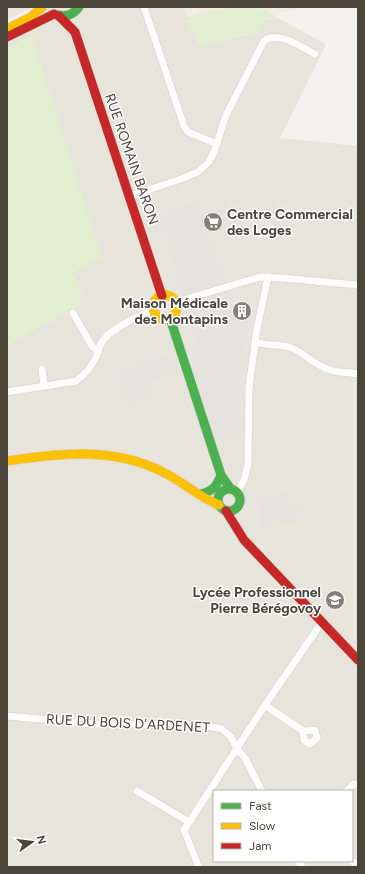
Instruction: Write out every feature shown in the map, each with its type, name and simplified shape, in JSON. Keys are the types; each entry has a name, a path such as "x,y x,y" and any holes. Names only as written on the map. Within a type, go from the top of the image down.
{"street":[{"path":"7,29 27,19 38,12 42,7"},
{"path":"144,7 184,126 188,132 217,144"},
{"path":"7,37 54,12 69,16 78,8"},
{"name":"RUE ROMAIN BARON","path":"78,8 75,20 75,32 162,296"},
{"name":"RUE ROMAIN BARON","path":"54,12 75,32"},
{"path":"130,196 198,172 209,162 217,144 226,115 264,41 270,37 281,37 315,54"},
{"path":"176,302 264,277 358,285"},
{"path":"226,497 244,480 248,464 248,386 264,277"},
{"path":"169,296 176,302 177,310 173,316 166,319 158,317 154,310 154,303 159,297 169,296"},
{"path":"7,392 76,381 90,369 103,341 117,328 154,310"},
{"path":"73,313 92,346 98,352"},
{"path":"170,318 221,475 226,497 238,530 244,540 358,660"},
{"path":"255,342 287,346 330,371 346,371 358,374"},
{"path":"42,369 44,386"},
{"path":"7,461 69,453 89,453 115,456 136,461 156,468 203,496 241,498 238,508 238,530"},
{"path":"203,496 213,491 218,484 221,475"},
{"path":"226,497 232,511 238,508"},
{"path":"198,867 184,830 265,705 322,622"},
{"path":"265,705 303,731"},
{"name":"RUE DU BOIS D'ARDENET","path":"7,716 96,724 213,726 222,729 231,737 237,749 246,758 262,790"},
{"path":"348,790 353,784 358,785"},
{"path":"137,791 189,822"}],"shaded area":[{"path":"7,7 33,7 7,20"},
{"path":"49,7 184,7 198,46 257,33 259,25 263,21 272,19 274,16 326,44 280,138 358,146 358,867 7,867 7,28"},
{"path":"184,7 230,7 187,17"},
{"path":"259,7 300,7 274,16"},
{"path":"196,203 239,327 249,324 243,375 239,434 216,439 188,345 195,343 192,330 196,328 193,318 188,320 177,282 181,280 160,216"},
{"path":"285,352 320,373 323,371 351,385 352,383 358,383 358,646 265,553 258,539 256,530 310,521 305,503 278,487 303,445 300,436 296,433 291,442 260,424 265,415 258,410 260,383 276,355"},
{"path":"165,356 167,362 174,359 178,371 147,381 152,397 127,406 117,373"},
{"path":"273,493 301,508 292,524 276,515 275,526 258,528 258,499 270,498"}],"green space":[{"path":"230,7 259,7 274,16 272,19 262,23 258,33 198,47 187,17"},
{"path":"32,35 102,259 73,272 83,294 79,304 7,346 7,48"}],"traffic: fast":[{"path":"57,15 70,15 79,7"},
{"path":"170,318 221,475 230,488"},
{"path":"200,494 208,492 214,488 221,475"},
{"path":"229,489 237,492 240,500 237,508 229,511 221,508 218,500 221,492 229,489"}],"traffic: slow":[{"path":"7,29 31,17 42,7"},
{"path":"165,295 170,296 176,302 177,307 176,312 170,318 165,319 160,318 154,312 153,307 154,302 160,296 165,295"},
{"path":"7,461 66,454 104,455 124,458 142,463 161,471 176,479 204,498 219,505"}],"traffic: jam":[{"path":"7,37 54,14"},
{"path":"59,16 75,32 162,296"},
{"path":"226,511 244,540 358,660"}],"place":[{"name":"Centre Commercial des Loges","path":"213,222"},
{"name":"Maison Médicale des Montapins","path":"242,311"},
{"name":"Lycée Professionnel Pierre Bérégovoy","path":"335,600"}]}
